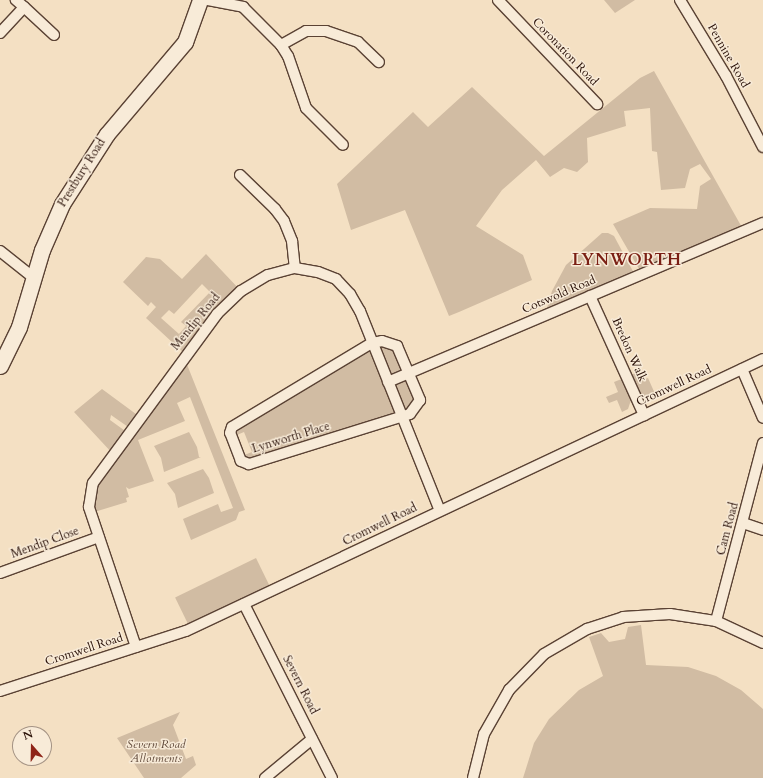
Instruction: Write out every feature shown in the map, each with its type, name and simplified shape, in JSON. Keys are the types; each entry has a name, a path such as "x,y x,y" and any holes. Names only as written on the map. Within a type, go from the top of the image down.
{"main road":[{"name":"Prestbury Road","path":"0,366 19,327 54,219 74,184 107,134 185,42 200,0"}],"street":[{"path":"16,0 54,35"},
{"path":"208,0 235,1 243,6 281,45 288,56 306,108 344,145"},
{"name":"Coronation Road","path":"498,0 597,104"},
{"name":"Pennine Road","path":"680,0 726,76 763,147"},
{"path":"0,33 24,7"},
{"path":"281,45 306,31 326,31 358,42 378,62"},
{"path":"240,175 275,209 284,221 292,242 295,268"},
{"name":"Cotswold Road","path":"388,382 763,223"},
{"path":"0,251 34,278"},
{"name":"Mendip Road","path":"136,647 99,537 89,502 96,476 220,310 241,291 258,280 278,272 295,268 318,272 341,283 355,302 440,511"},
{"name":"Bredon Walk","path":"590,296 644,415"},
{"path":"372,343 382,341 397,346 420,400 413,410 402,418"},
{"name":"Lynworth Place","path":"372,343 232,427 230,433 239,457 242,462 249,464 402,418"},
{"name":"Cromwell Road","path":"0,691 186,631 763,359"},
{"path":"742,369 763,418"},
{"name":"Cam Road","path":"716,621 763,443"},
{"path":"743,523 763,530"},
{"name":"Mendip Close","path":"0,573 99,537"},
{"name":"Severn Road","path":"244,604 332,778"},
{"path":"473,778 484,734 499,704 531,665 558,644 599,624 639,615 670,614 716,621 763,643"},
{"path":"265,778 312,739"}],"green space":[{"path":"604,0 635,0 615,13"},
{"path":"654,71 744,231 642,274 613,224 650,208 697,209 700,186 711,179 700,164 690,169 685,188 661,190 657,152 652,151 650,108 624,111 626,126 587,138 588,162 577,172 564,168 550,177 536,160 502,190 476,226 523,255 532,280 459,312 449,316 405,210 351,230 337,184 413,112 428,127 472,87 544,156 640,78"},
{"path":"602,233 608,233 614,236 636,277 545,315 552,291 566,265"},
{"path":"206,254 241,291 186,355 146,318 156,307 151,302 148,306 123,282 146,257 160,259 182,279","holes":["202,284 210,292 181,322 186,326 179,334 161,318 169,310 174,314"]},
{"path":"372,343 397,346 417,407 249,464 239,457 252,452 244,432 232,437 230,430"},
{"path":"184,357 245,510 239,512 236,520 191,540 183,519 218,504 221,512 233,508 190,397 177,403 185,421 138,440 154,481 129,489 126,487 129,497 126,498 127,502 91,513 89,502 113,454 74,412 102,389 140,417","holes":["111,415 131,429 128,433 110,420"]},
{"path":"639,371 643,380 648,378 656,396 649,399 637,394 629,376"},
{"path":"624,378 632,397 628,409 622,412 617,400 609,403 606,397 618,392 614,382"},
{"path":"189,432 197,447 199,457 201,457 164,472 161,458 154,446"},
{"path":"203,469 209,478 214,493 178,508 175,494 167,483"},
{"path":"256,558 272,591 191,631 175,597"},
{"path":"641,625 646,665 688,667 716,676 741,690 763,709 763,778 523,778 534,743 549,719 579,690 603,676 589,637 601,633 609,642 625,639 628,627"},
{"name":"Severn Road Allotments","path":"180,712 173,725 186,759 193,756 196,765 181,778 144,778 117,738"}],"district":[{"name":"LYNWORTH","path":"627,260"}]}
